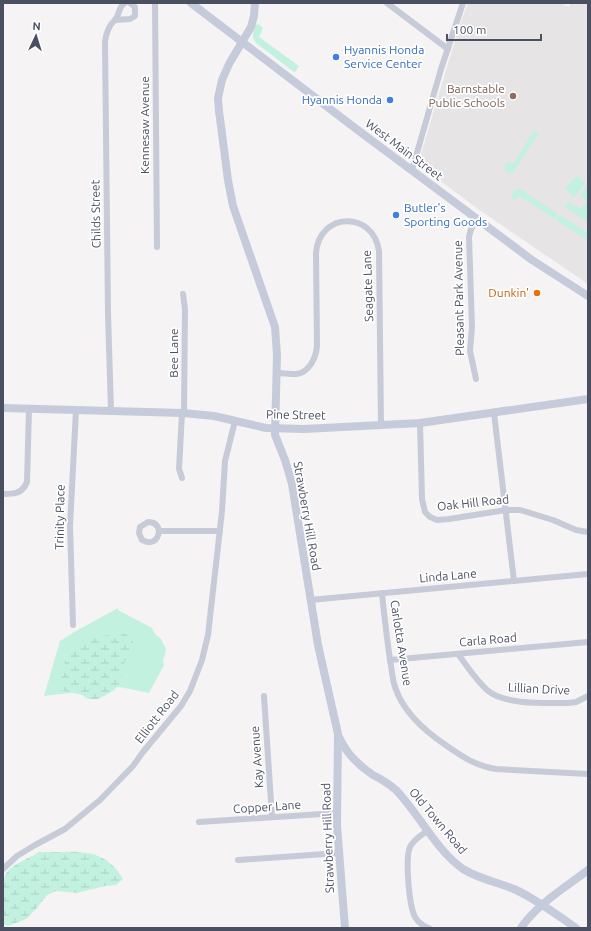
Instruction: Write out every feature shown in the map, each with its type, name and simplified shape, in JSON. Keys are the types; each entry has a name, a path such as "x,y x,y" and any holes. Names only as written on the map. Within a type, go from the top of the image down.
{"main road":[{"name":"West Main Street","path":"191,3 532,260 588,296"},
{"name":"Strawberry Hill Road","path":"255,3 253,22 223,77 219,94 219,111 228,180 234,206 275,327 277,346 275,435 286,460 292,484 321,664 338,734 337,813 345,928"},
{"name":"Pine Street","path":"3,408 183,413 214,416 274,428 304,429 420,423 588,399"},
{"name":"Old Town Road","path":"338,734 342,744 351,757 396,791 447,854 463,868 489,881 520,892 576,928"},
{"path":"521,928 542,905 588,870"}],"street":[{"name":"Childs Street","path":"111,411 108,313 105,42 107,32 118,15 120,7 125,3"},
{"path":"115,20 130,19 135,16 135,7 130,3"},
{"name":"Kennesaw Avenue","path":"155,3 157,247"},
{"path":"387,3 448,49"},
{"path":"412,170 463,3"},
{"name":"Pleasant Park Avenue","path":"476,379 470,351 472,327 469,237 471,228 478,219"},
{"name":"Seagate Lane","path":"276,373 300,373 308,368 316,356 316,247 321,235 331,226 343,221 362,224 372,233 378,244 379,251 381,425"},
{"name":"Bee Lane","path":"182,478 179,469 183,413 185,309 183,294"},
{"path":"3,494 17,493 23,489 27,482 29,409"},
{"name":"Trinity Place","path":"73,625 70,526 76,410"},
{"path":"494,413 514,581"},
{"name":"Elliott Road","path":"3,869 17,856 65,830 100,800 133,766 186,698 193,685 206,647 220,531 224,461 235,421"},
{"name":"Oak Hill Road","path":"420,423 422,499 427,515 434,519 442,520 506,510 529,512 576,530 588,532"},
{"path":"159,531 220,531"},
{"name":"Linda Lane","path":"310,600 588,574"},
{"name":"Carlotta Avenue","path":"382,593 390,660 395,687 398,694 416,720 434,737 465,759 484,767 588,774"},
{"name":"Carla Road","path":"390,660 588,642"},
{"name":"Lillian Drive","path":"458,654 485,688 503,699 515,701 568,703 576,702 588,696"},
{"name":"Kay Avenue","path":"264,696 272,817"},
{"name":"Copper Lane","path":"199,822 337,813"},
{"path":"428,830 411,845 408,854 408,864 413,912 419,922 429,928"},
{"path":"238,860 339,853"}],"shaded area":[{"name":"Barnstable Public Schools","path":"468,3 560,3 569,7 570,3 588,3 588,284 478,209 418,164 459,27"}],"green space":[{"path":"258,24 263,28 259,37 299,66 296,71 294,72 256,43 253,38 253,31 251,31 255,25"},
{"path":"534,130 539,133 514,171 508,173 505,170 505,164 510,162 514,163"},
{"path":"576,177 579,177 585,183 574,198 565,188"},
{"path":"588,184 588,222 565,207 569,201 573,206 574,205 581,209 587,201 580,196"},
{"path":"520,189 558,214 555,219 519,196 515,200 511,198 515,190"},
{"path":"560,215 588,233 588,240 556,220"},
{"path":"118,608 118,610 152,628 155,634 161,639 166,649 163,660 164,665 149,693 120,687 44,696 60,641"},
{"path":"115,634 125,634 133,637 133,644 122,668 122,676 119,684 113,691 98,699 88,699 82,695 56,689 61,680 67,656 72,648 83,640"},
{"path":"39,852 75,852 97,855 106,860 115,868 123,879 116,885 105,886 77,893 56,891 47,895 26,919 8,926 3,924 3,882 7,872 14,866"}],"place":[{"name":"Hyannis Honda Service Center","path":"336,57"},
{"name":"Barnstable Public Schools","path":"513,96"},
{"name":"Hyannis Honda","path":"390,100"},
{"name":"Butler's Sporting Goods","path":"396,215"},
{"name":"Dunkin'","path":"537,293"}]}
